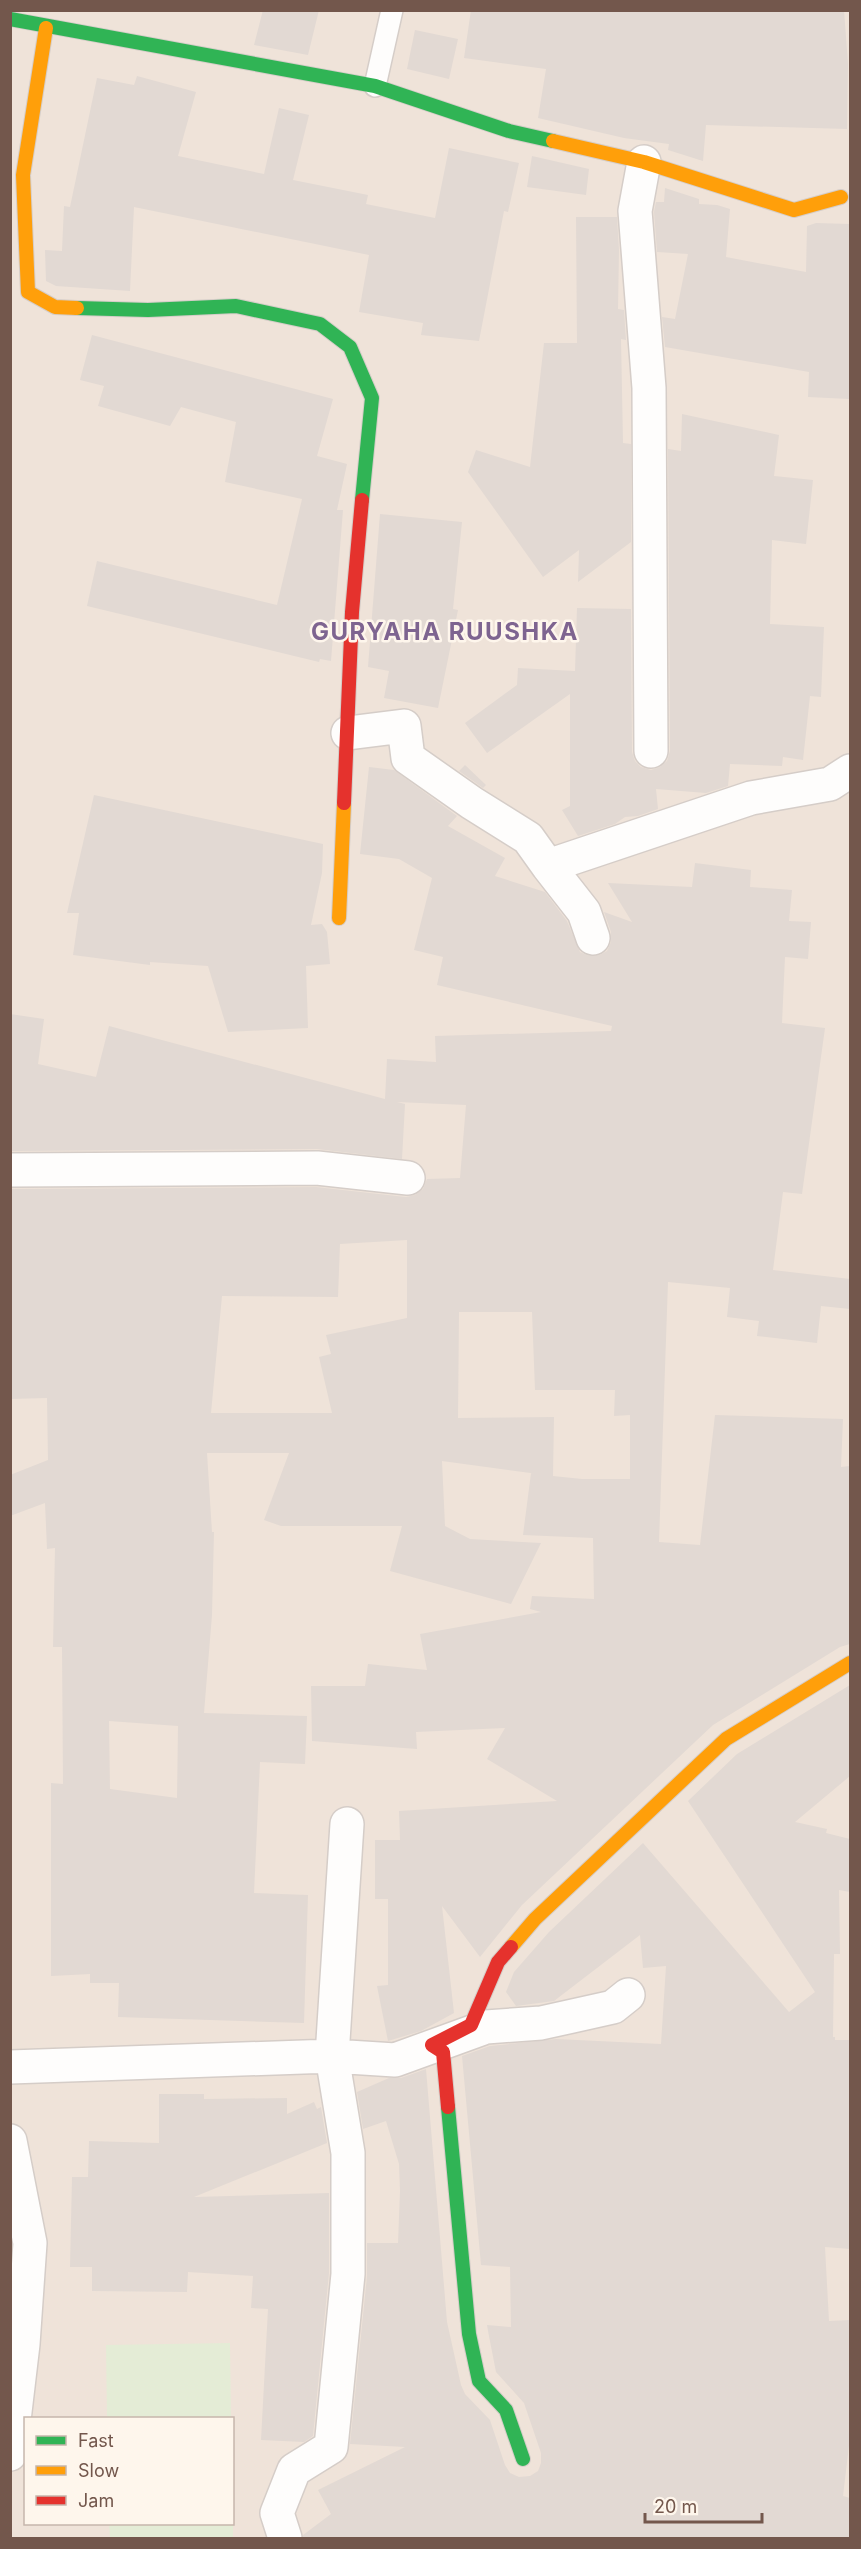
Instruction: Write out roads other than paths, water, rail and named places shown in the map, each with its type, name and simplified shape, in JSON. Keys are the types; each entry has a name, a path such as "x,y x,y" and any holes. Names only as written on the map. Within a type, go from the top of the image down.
{"street":[{"path":"10,19 46,28 375,86 509,131 644,162 794,210 841,197"},
{"path":"46,28 23,174 27,292 55,307 148,310 236,306 320,324 351,347 372,398 352,612 339,918"},
{"path":"644,162 635,211 650,388 651,751"},
{"path":"348,733 404,726 408,758 472,803 528,838 584,912 593,938"},
{"path":"548,867 751,798 830,784 850,771"},
{"path":"10,1170 316,1168 408,1179"},
{"path":"432,2045 471,2025 498,1962 535,1919 726,1739 850,1662"},
{"path":"285,2538 277,2513 294,2470 332,2447 348,2274 348,2153 332,2056 347,1824"},
{"path":"10,2067 332,2056 395,2060 486,2027 541,2023 613,2007 628,1995"},
{"path":"432,2045 443,2052 469,2334 479,2381 506,2410 523,2459"},
{"path":"10,2141 30,2243 23,2344 10,2454"}],"lane":[{"path":"375,86 392,10"}],"district":[{"name":"GURYAHA RUUSHKA","path":"445,632"}]}
